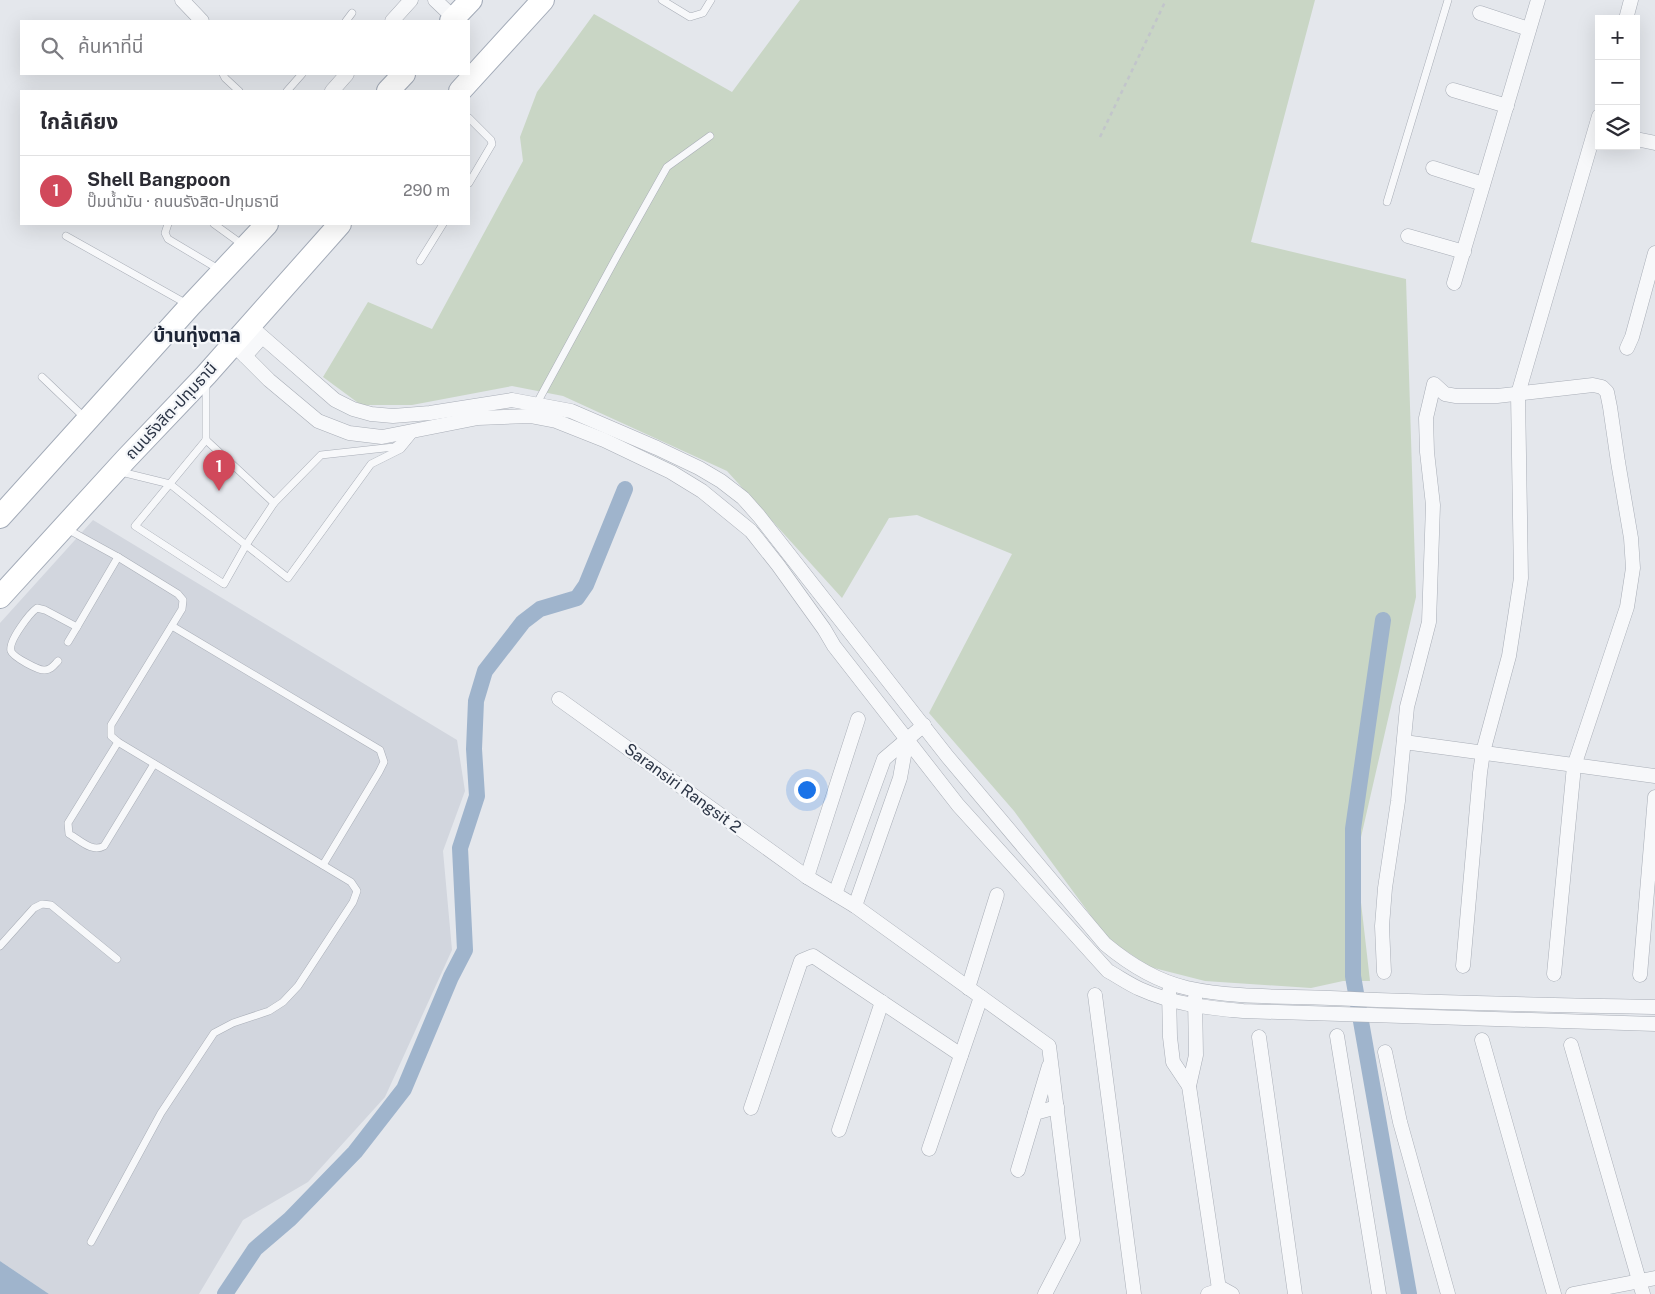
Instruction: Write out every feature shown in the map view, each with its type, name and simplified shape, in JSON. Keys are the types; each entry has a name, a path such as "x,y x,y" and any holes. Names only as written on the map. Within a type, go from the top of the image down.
{"main road":[{"path":"453,20 471,0"},
{"path":"461,90 543,0"},
{"path":"389,90 403,75"},
{"path":"0,517 190,306 266,225"},
{"name":"ถนนรังสิต-ปทุมธานี","path":"0,597 206,375 239,350 339,225"}],"street":[{"path":"182,0 201,20"},
{"path":"393,20 411,0"},
{"path":"436,0 453,20"},
{"path":"1454,283 1538,0"},
{"path":"1627,15 1632,0"},
{"path":"1480,13 1529,29"},
{"path":"333,90 346,75"},
{"path":"1453,90 1507,106"},
{"path":"1463,966 1483,752 1509,656 1521,578 1518,394 1595,137"},
{"path":"1640,140 1655,143"},
{"path":"1433,168 1483,184"},
{"path":"1408,236 1464,252"},
{"path":"1627,348 1655,253"},
{"path":"256,331 335,400 353,409 371,414 393,416 512,400 537,404 571,411 658,448 721,481 742,498 759,516 1004,824 1105,944 1126,962 1145,973 1195,989 1217,993 1379,1000 1655,1007"},
{"path":"239,350 269,380 318,421 348,434 382,437 478,418 511,415 530,416 556,421 604,440 671,472 702,491 751,531 778,565 834,646 958,805 1108,972 1139,988 1194,1006 1243,1011 1655,1024"},
{"path":"1384,972 1382,926 1385,888 1398,801 1408,707 1428,622 1433,505 1427,452 1426,418 1434,384 1445,394 1456,396 1497,396 1593,385 1602,387 1607,392 1631,538 1633,568 1627,607 1574,766 1554,974"},
{"path":"414,414 416,431"},
{"path":"834,646 847,626"},
{"name":"Saransiri Rangsit 2","path":"559,699 807,877 855,906 1049,1046 1074,1240 1045,1294"},
{"path":"807,877 858,719"},
{"path":"835,894 884,759 924,725"},
{"path":"855,906 900,778 907,739"},
{"path":"1404,742 1655,776"},
{"path":"1640,975 1655,797"},
{"path":"988,839 1004,824"},
{"path":"968,988 998,895"},
{"path":"750,1108 801,960 813,956 961,1054"},
{"path":"1170,982 1170,1037 1173,1062 1188,1086"},
{"path":"1195,989 1196,1055 1188,1086 1213,1292 1223,1289 1232,1294"},
{"path":"1095,995 1134,1294"},
{"path":"929,1149 981,997"},
{"path":"839,1130 882,1002"},
{"path":"1337,1036 1379,1294"},
{"path":"1260,1037 1295,1294"},
{"path":"1482,1040 1554,1294"},
{"path":"1571,1045 1641,1287"},
{"path":"1386,1052 1400,1122 1448,1294"},
{"path":"1018,1170 1050,1062"},
{"path":"1035,1113 1056,1107"},
{"path":"1573,1294 1641,1287 1655,1278"}],"lane":[{"path":"662,0 690,17 703,13 711,0"},
{"path":"1387,202 1448,0"},
{"path":"347,20 352,14"},
{"path":"224,75 238,90"},
{"path":"288,90 301,75"},
{"path":"470,119 491,140 492,144 470,181"},
{"path":"537,404 667,167 710,136"},
{"path":"168,225 165,233 168,239 222,272"},
{"path":"215,225 246,246"},
{"path":"420,261 442,225"},
{"path":"66,236 190,306"},
{"path":"206,375 206,440 135,526 224,584 246,544 274,503 321,455 394,447 416,431"},
{"path":"42,378 87,420"},
{"path":"116,470 170,484 288,578 371,464 401,449 416,431"},
{"path":"206,440 274,503"},
{"path":"64,526 178,594 183,600 182,609 111,725 112,736 118,742 350,882 357,891 353,902 298,986 283,1002 269,1011 233,1023 214,1033 161,1113 91,1242"},
{"path":"68,642 118,557"},
{"path":"58,661 50,669 38,669 14,655 11,650 12,643 31,612 38,608 76,627"},
{"path":"172,626 380,750 384,762 323,865"},
{"path":"118,742 68,823 69,834 93,849 99,849 104,846 154,764"},
{"path":"0,946 34,908 42,904 51,906 116,959"}],"path":[{"path":"1100,137 1166,0"}],"shaded area":[{"path":"93,520 457,740 465,791 443,851 452,950 385,1097 308,1182 243,1220 199,1294 49,1294 0,1261 0,623"}],"green space":[{"path":"800,0 1315,0 1251,242 1406,279 1416,597 1356,859 1370,981 1343,981 1311,988 1205,981 1150,967 1108,939 1014,811 929,713 1012,554 917,515 889,518 842,598 727,471 563,396 512,386 412,405 361,405 323,377 368,302 432,329 523,161 520,137 537,92 594,14 732,92"}],"water":[{"path":"0,1261 49,1294 0,1294"}],"waterway":[{"path":"225,1294 255,1249 290,1219 355,1152 404,1089 451,977 465,950 460,848 477,796 474,749 476,701 485,671 523,622 540,609 577,598 586,585 625,489"},
{"path":"1383,620 1353,829 1353,976 1409,1294"}],"place":[{"name":"Shell Bangpoon","path":"219,491"}],"district":[{"name":"บ้านทุ่งตาล","path":"197,335"}]}
